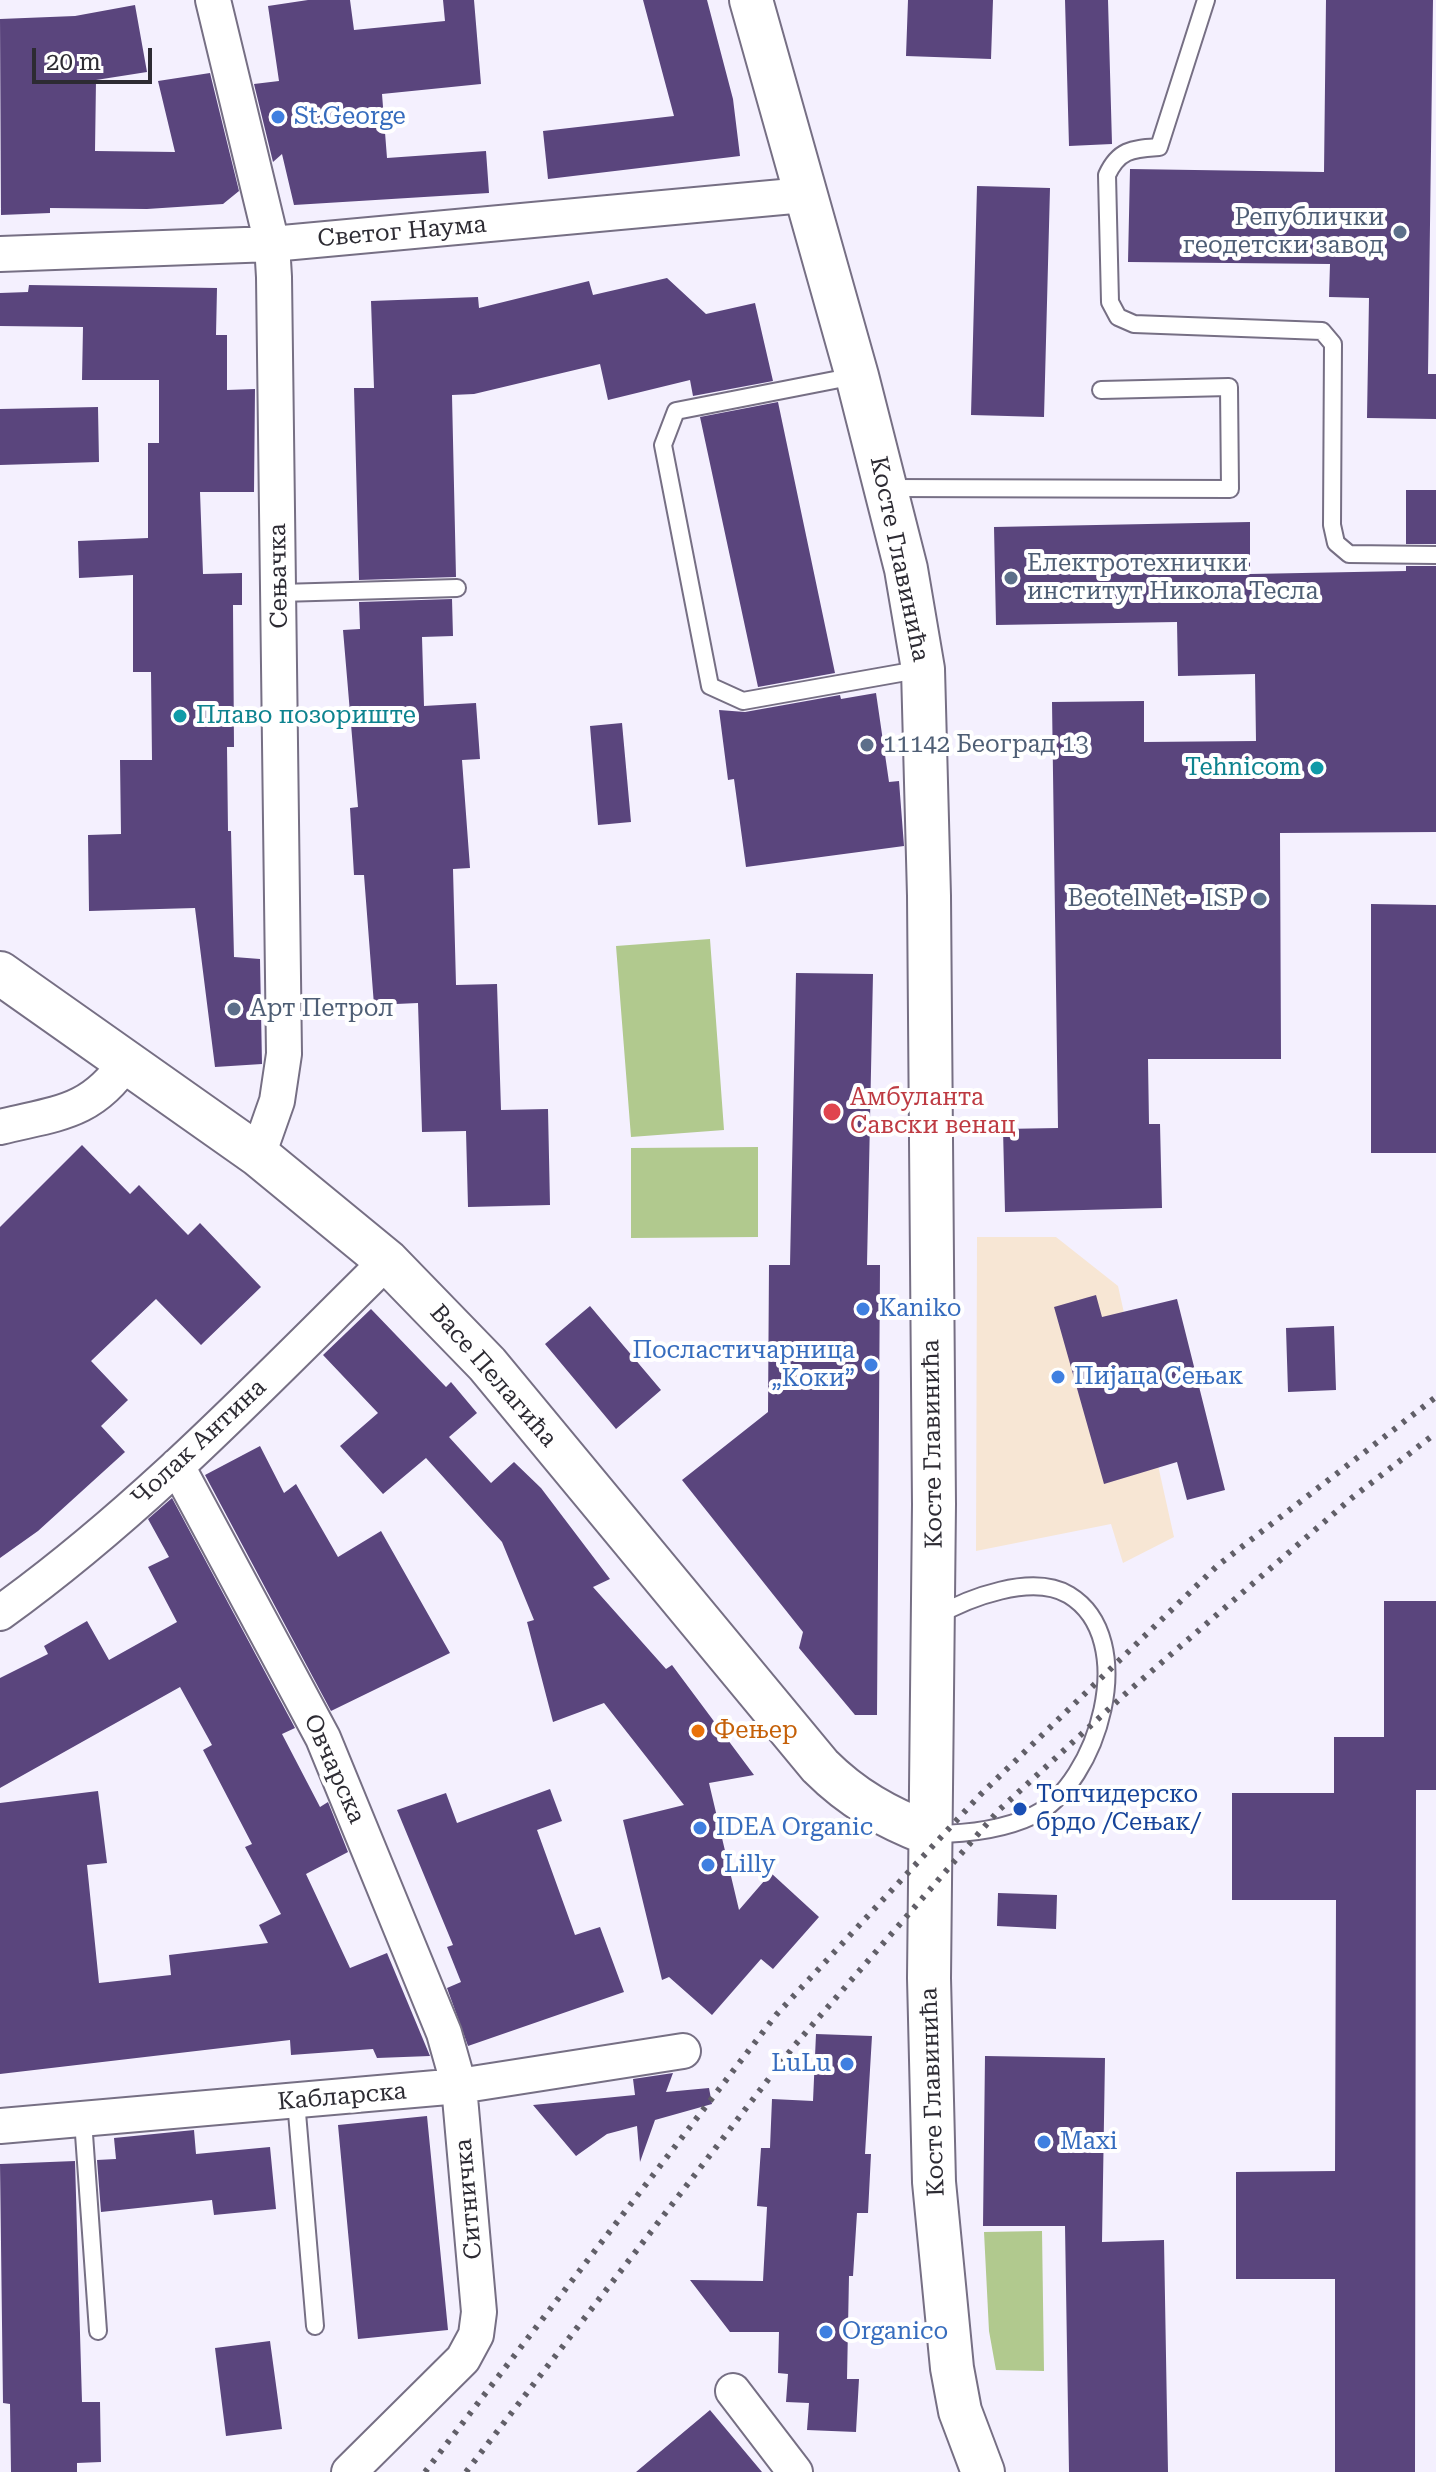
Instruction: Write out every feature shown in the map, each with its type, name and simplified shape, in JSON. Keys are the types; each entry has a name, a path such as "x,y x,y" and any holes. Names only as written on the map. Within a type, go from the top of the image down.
{"street":[{"name":"Сењачка","path":"213,0 272,244 280,593 284,1054 277,1101 258,1155"},
{"name":"Косте Главинића","path":"751,0 886,488 906,569 923,669 929,896 934,1617 929,1834 935,2197 957,2397 983,2472"},
{"name":"Светог Наума","path":"0,254 272,244 804,195"},
{"name":"Васе Пелагића","path":"0,973 258,1155 387,1261 487,1364 820,1766 849,1795 873,1810 929,1834"},
{"path":"0,1127 84,1106 112,1082 126,1062"},
{"name":"Чолак Антина","path":"0,1613 50,1577 177,1466 387,1261"},
{"name":"Овчарска","path":"177,1466 323,1738 422,1971 459,2086"},
{"name":"Кабларска","path":"0,2126 459,2086 683,2051"},
{"name":"Ситничка","path":"349,2472 463,2359 476,2335 479,2312 459,2086"},
{"path":"733,2391 795,2472"}],"lane":[{"path":"1206,0 1159,147 1128,149 1114,159 1107,175 1110,302 1118,317 1134,324 1322,331 1333,344 1332,525 1336,543 1349,554 1436,555"},
{"path":"857,376 676,411 663,445 710,686 743,701 923,669"},
{"path":"886,488 1230,489 1229,387 1101,390"},
{"path":"280,593 457,588"},
{"path":"929,1834 962,1834 1022,1819 1035,1814 1065,1791 1084,1765 1095,1739 1106,1670 1099,1634 1090,1619 1070,1595 1050,1588 1018,1589 970,1597 934,1617"},
{"path":"296,2101 315,2326"},
{"path":"83,2120 98,2331"}],"shaded area":[{"name":"Пијаца Сењак","path":"977,1237 1056,1237 1118,1286 1174,1537 1123,1563 1111,1524 976,1551"}],"green space":[{"path":"710,939 724,1130 631,1137 616,946"},
{"path":"758,1147 758,1237 631,1238 631,1148"},
{"path":"1042,2231 1044,2371 996,2370 989,2331 984,2232"}],"building":[{"path":"308,0 350,0 354,30 445,21 443,0 474,0 481,84 382,94 387,158 486,151 489,193 294,205 282,154 273,162 254,84 279,81 268,6"},
{"path":"643,0 707,0 733,99 740,156 548,179 543,131 674,116"},
{"path":"908,0 993,0 991,59 906,56"},
{"path":"1065,0 1108,0 1112,144 1069,146"},
{"path":"1326,0 1433,0 1428,374 1436,374 1436,419 1367,418 1369,298 1329,297 1330,264 1128,262 1130,169 1324,172"},
{"path":"135,5 147,72 96,80 95,151 175,152 158,81 210,73 239,191 223,204 147,209 50,208 50,213 1,215 0,19 75,16"},
{"path":"977,186 1050,188 1044,417 971,415"},
{"path":"667,278 706,314 755,303 773,381 693,396 690,380 608,400 600,364 474,394 452,395 456,577 359,580 354,388 374,388 371,301 478,297 479,308 589,281 593,295"},
{"path":"29,285 217,288 216,335 227,335 227,390 255,389 254,492 200,492 203,574 242,573 242,605 233,605 234,747 227,747 228,831 231,831 234,957 260,959 262,1064 215,1067 195,908 89,911 88,835 121,834 120,760 152,760 151,672 133,672 133,575 79,578 78,541 148,538 148,443 159,443 159,380 82,380 83,327 0,326 0,293 28,292"},
{"path":"778,402 835,673 758,687 700,417"},
{"path":"98,407 99,462 0,465 0,409"},
{"path":"1406,490 1436,490 1436,544 1406,544"},
{"path":"1250,522 1250,574 1406,571 1406,566 1436,566 1436,832 1280,833 1281,1059 1148,1059 1149,1124 1160,1124 1162,1208 1005,1212 1003,1129 1058,1128 1052,702 1144,701 1144,742 1256,741 1255,674 1178,676 1177,622 996,625 994,527"},
{"path":"452,599 453,636 422,637 424,706 476,703 480,759 462,760 470,868 453,869 456,985 497,984 501,1110 548,1109 550,1205 468,1207 466,1131 422,1132 418,1003 374,1005 364,875 354,875 350,808 358,807 343,630 360,629 359,602"},
{"path":"876,693 889,782 899,781 904,846 746,867 734,779 728,780 719,710 745,712 840,695 841,699"},
{"path":"622,723 631,822 598,825 590,726"},
{"path":"1371,904 1436,905 1436,1153 1371,1153"},
{"path":"796,973 873,974 867,1265 880,1265 877,1715 855,1715 799,1648 803,1632 682,1480 768,1412 769,1265 790,1265"},
{"path":"82,1145 130,1194 139,1185 188,1235 200,1223 261,1287 201,1345 156,1299 91,1361 128,1400 101,1426 125,1452 38,1531 0,1558 0,1227"},
{"path":"1096,1295 1102,1317 1177,1299 1225,1490 1187,1500 1177,1462 1104,1484 1054,1307"},
{"path":"590,1306 661,1390 616,1429 545,1344"},
{"path":"371,1309 446,1387 451,1382 477,1413 449,1437 491,1483 514,1462 541,1488 610,1579 593,1587 666,1669 672,1665 754,1775 709,1783 739,1910 771,1873 819,1917 773,1969 761,1959 712,2015 669,1977 662,1980 623,1820 684,1805 604,1703 553,1722 527,1622 534,1620 502,1542 426,1458 383,1494 340,1446 378,1413 323,1355"},
{"path":"1334,1326 1336,1390 1288,1392 1286,1328"},
{"path":"260,1446 284,1493 296,1484 338,1557 381,1531 450,1653 331,1711 205,1475"},
{"path":"172,1498 295,1728 282,1734 320,1807 328,1802 348,1852 306,1874 350,1968 387,1953 430,2056 377,2058 373,2049 291,2055 290,2040 0,2074 0,1803 98,1791 107,1863 87,1865 99,1983 171,1975 169,1955 268,1943 259,1925 281,1914 245,1847 252,1844 203,1750 212,1745 180,1687 0,1788 0,1678 48,1654 44,1646 87,1621 109,1660 177,1622 148,1567 169,1557 148,1519"},
{"path":"1384,1601 1436,1601 1436,1790 1416,1790 1415,2472 1335,2472 1335,2279 1236,2279 1236,2172 1335,2171 1336,1900 1232,1900 1232,1793 1334,1793 1334,1737 1384,1737"},
{"path":"550,1789 562,1821 537,1830 575,1935 600,1927 624,1992 468,2046 447,1988 461,1982 447,1947 453,1945 397,1810 446,1793 457,1823"},
{"path":"998,1893 1057,1895 1056,1929 997,1926"},
{"path":"816,2034 872,2036 865,2154 871,2154 868,2213 857,2213 853,2276 849,2276 847,2379 859,2379 856,2432 807,2430 809,2403 786,2402 788,2374 778,2373 779,2332 730,2332 690,2280 763,2281 767,2207 757,2206 761,2148 770,2148 772,2099 813,2101"},
{"path":"985,2056 1105,2058 1102,2242 1164,2240 1168,2472 1069,2472 1065,2226 983,2226"},
{"path":"673,2073 666,2092 709,2088 712,2104 655,2120 640,2162 637,2126 607,2134 576,2156 533,2105 635,2095 633,2079"},
{"path":"427,2116 448,2330 358,2339 338,2125"},
{"path":"194,2130 196,2154 270,2147 276,2209 214,2215 212,2200 101,2212 97,2160 116,2159 114,2138"},
{"path":"75,2161 82,2402 100,2402 101,2462 77,2463 77,2472 11,2472 10,2404 3,2403 0,2164"},
{"path":"270,2341 282,2429 226,2436 215,2348"},
{"path":"710,2410 762,2472 636,2472"}],"railway":[{"path":"425,2472 776,2015 980,1795 1217,1566 1436,1397"},
{"path":"466,2472 794,2046 999,1810 1124,1695 1353,1497 1436,1433"}],"place":[{"name":"St.George","path":"278,117"},
{"name":"Републички геодетски завод","path":"1400,232"},
{"name":"Електротехнички институт Никола Тесла","path":"1011,578"},
{"name":"Плаво позориште","path":"180,716"},
{"name":"11142 Београд 13","path":"867,745"},
{"name":"Tehnicom","path":"1317,768"},
{"name":"BeotelNet - ISP","path":"1260,899"},
{"name":"Арт Петрол","path":"234,1009"},
{"name":"Амбуланта Савски венац","path":"832,1112"},
{"name":"Kaniko","path":"863,1309"},
{"name":"Посластичарница „Коки”","path":"871,1365"},
{"name":"Пијаца Сењак","path":"1058,1377"},
{"name":"Фењер","path":"698,1731"},
{"name":"Топчидерско брдо /Сењак/","path":"1020,1809"},
{"name":"IDEA Organic","path":"700,1828"},
{"name":"Lilly","path":"708,1865"},
{"name":"LuLu","path":"847,2064"},
{"name":"Maxi","path":"1044,2142"},
{"name":"Organico","path":"826,2332"}]}
